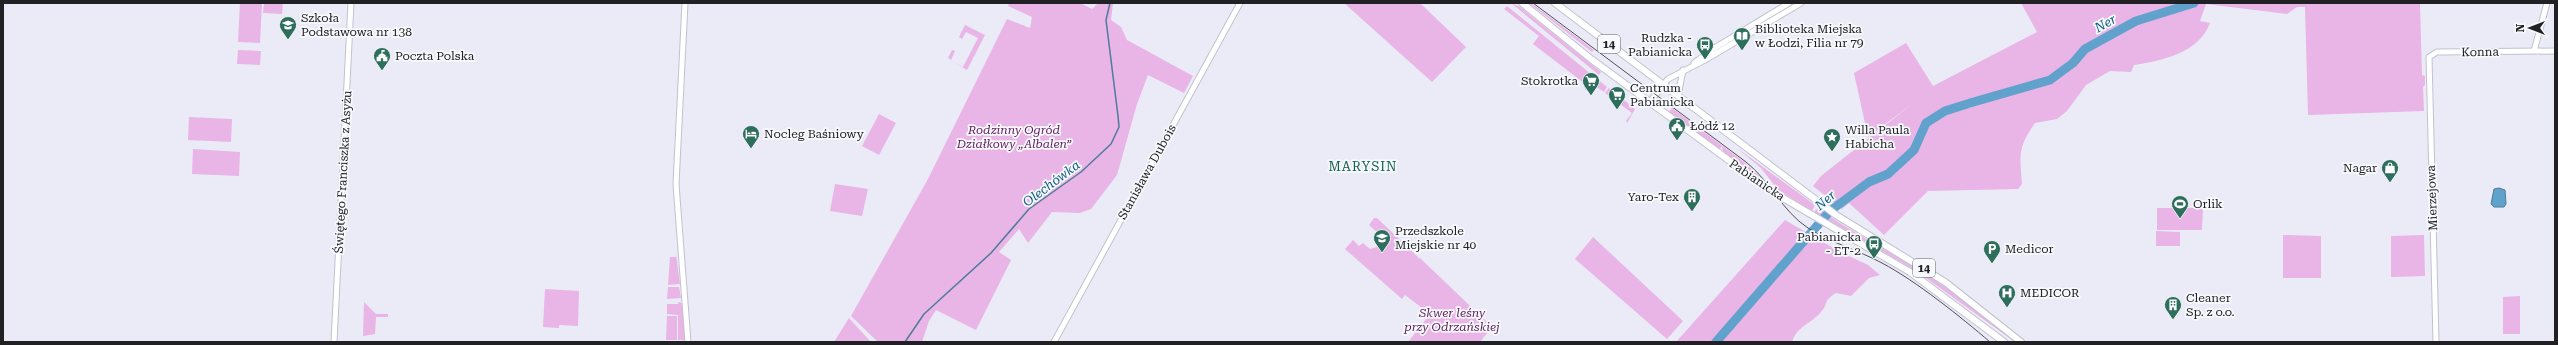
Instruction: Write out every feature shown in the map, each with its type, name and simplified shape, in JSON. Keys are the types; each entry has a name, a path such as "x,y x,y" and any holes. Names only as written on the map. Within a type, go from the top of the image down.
{"main road":[{"name":"Pabianicka","path":"1522,3 1650,103 1766,188 1915,275 2004,342"},
{"name":"Pabianicka","path":"1555,3 1836,215 1945,282 2022,342"}],"street":[{"name":"Świętego Franciszka z Asyżu","path":"334,342 351,3"},
{"path":"685,3 676,184 688,342"},
{"name":"Stanisława Dubois","path":"1054,342 1240,3"},
{"path":"1650,103 1662,84 1690,66 1718,45 1789,3"},
{"path":"1690,66 1706,60 1801,3"},
{"path":"2534,51 2547,3"},
{"name":"Konna","path":"2430,55 2437,52 2555,52"},
{"name":"Mierzejowa","path":"2430,55 2428,63 2436,342"},
{"path":"1678,96 1683,70"}],"green space":[{"path":"240,3 262,3 260,43 238,42"},
{"path":"264,3 283,3 282,14 263,13"},
{"name":"Rodzinny Ogród Działkowy „Albalen”","path":"1009,3 1080,3 1092,9 1098,3 1113,3 1111,20 1121,27 1127,40 1193,76 1184,93 1148,75 1137,104 1117,175 1091,209 1080,213 1052,212 1028,243 1019,229 999,252 1011,260 976,330 936,310 929,321 922,342 878,342 851,316 928,179 1007,19 1030,28 1032,17 1008,6"},
{"path":"1344,3 1420,3 1466,47 1432,82"},
{"path":"1511,3 1520,7 1601,72 1599,75"},
{"path":"1529,3 1531,3 1594,50 1592,52"},
{"path":"2021,3 2420,3 2422,75 2425,76 2425,85 2423,87 2424,111 2308,115 2305,7 2297,7 2287,14 2206,4 2200,21 2210,23 2205,33 2197,42 2178,54 2156,61 2134,65 2131,72 2110,71 2086,85 2067,111 2057,119 2035,123 2022,146 2020,159 2022,184 2018,189 1928,191 1884,235 1849,203 1842,209 1813,186 1821,176 1912,104 1868,137 1854,73 1906,43 1933,86 2037,32"},
{"path":"1507,6 1607,87 1604,92 1592,84 1585,90 1584,83 1533,44 1539,36 1504,9"},
{"path":"965,25 985,35 967,70 953,61 963,67 978,38 966,32 962,39 959,37"},
{"path":"238,50 261,51 260,65 237,64"},
{"path":"952,50 955,51 951,60 948,58"},
{"path":"1609,88 1635,109 1627,123 1626,121 1632,113 1605,93"},
{"path":"1672,108 1744,162 1767,184 1723,152 1722,146 1719,150 1669,112"},
{"path":"879,114 896,123 879,155 862,146"},
{"path":"189,117 232,119 231,142 188,140"},
{"path":"1737,148 1815,205 1812,211 1778,190 1761,168"},
{"path":"193,149 240,152 239,176 192,174"},
{"path":"835,184 868,189 862,216 830,211"},
{"path":"1818,208 1935,280 1976,310 2015,342 1915,270 1814,212"},
{"name":"Orlik","path":"2157,208 2203,208 2202,230 2157,230"},
{"name":"Skwer leśny przy Odrzańskiej","path":"1374,218 1377,218 1419,258 1416,260 1420,258 1490,325 1491,328 1480,342 1408,342 1430,314 1405,295 1402,299 1345,249 1353,240 1359,246 1363,243 1370,249 1377,247 1378,243 1374,238 1378,233 1369,225"},
{"path":"1785,220 1840,252 1868,265 1880,275 1869,278 1851,296 1836,293 1832,296 1827,301 1821,312 1797,332 1792,342 1676,342"},
{"path":"2156,231 2180,232 2180,246 2156,246"},
{"path":"2283,235 2321,236 2321,278 2283,278"},
{"path":"2424,235 2425,276 2391,277 2391,236"},
{"path":"1593,237 1683,321 1667,339 1575,259"},
{"path":"676,254 680,284 668,285 670,257 676,257"},
{"path":"668,287 679,287 681,298 667,299"},
{"path":"545,289 579,291 578,326 559,325 559,328 543,327"},
{"path":"2520,296 2520,334 2503,334 2503,297"},
{"path":"364,302 376,314 388,314 388,317 376,317 375,334 363,336"},
{"path":"678,302 682,303 685,340 678,340 678,315 667,314 667,304 678,304"},
{"path":"667,316 677,316 677,340 666,340"},
{"path":"849,318 871,342 834,342"}],"water":[{"path":"2499,188 2505,190 2506,204 2504,207 2494,207 2491,204 2494,189"}],"waterway":[{"name":"Olechówka","path":"905,342 924,314 991,253 1029,209 1081,172 1111,144 1119,127 1106,20 1110,3"},
{"name":"Ner","path":"1970,103 2050,80 2073,63 2085,49 2136,21 2194,3"},
{"name":"Ner","path":"1716,342 1830,211 1869,182 1888,174 1914,150 1926,123 1945,111 1967,104"}],"tram line":[{"path":"1533,3 1746,162 1762,178 1783,205 1808,228 1826,238 1873,258 1909,279 1938,300 1990,342"}],"place":[{"name":"Szkoła Podstawowa nr 138","path":"288,40"},
{"name":"Biblioteka Miejska w Łodzi, Filia nr 79","path":"1742,51"},
{"name":"Rudzka - Pabianicka","path":"1705,60"},
{"name":"Poczta Polska","path":"382,71"},
{"name":"Stokrotka","path":"1591,96"},
{"name":"Centrum Pabianicka","path":"1617,110"},
{"name":"Łódź 12","path":"1677,141"},
{"name":"Nocleg Baśniowy","path":"751,149"},
{"name":"Willa Paula Habicha","path":"1832,152"},
{"name":"Nagar","path":"2390,183"},
{"name":"Yaro-Tex","path":"1692,212"},
{"name":"Orlik","path":"2180,219"},
{"name":"Przedszkole Miejskie nr 40","path":"1382,253"},
{"name":"Pabianicka - ET-2","path":"1874,259"},
{"name":"Medicor","path":"1992,264"},
{"name":"MEDICOR","path":"2007,308"},
{"name":"Cleaner Sp. z o.o.","path":"2173,320"}],"district":[{"name":"MARYSIN","path":"1363,166"}]}
